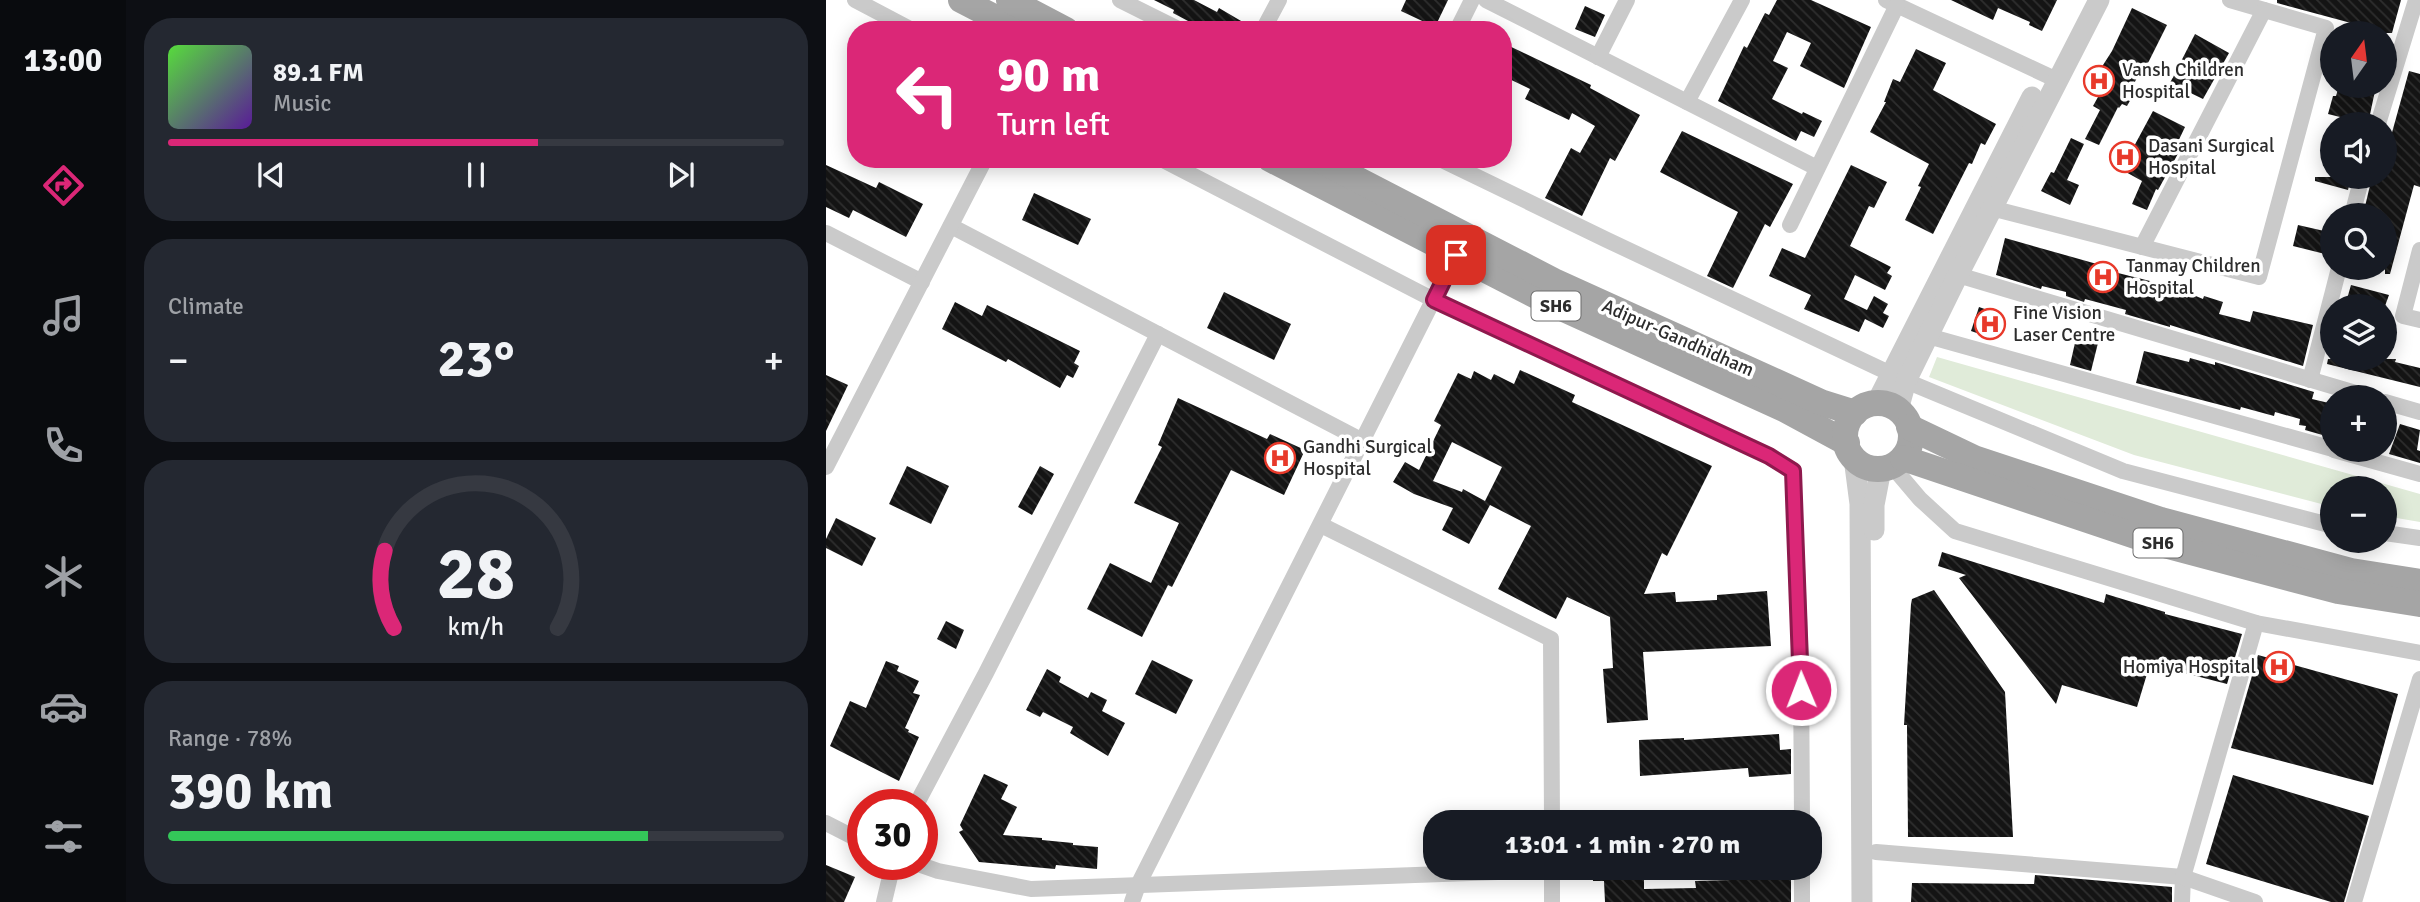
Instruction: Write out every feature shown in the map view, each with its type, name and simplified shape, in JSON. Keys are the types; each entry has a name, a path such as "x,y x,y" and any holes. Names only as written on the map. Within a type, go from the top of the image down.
{"main road":[{"path":"961,0 1002,21"},
{"path":"1009,0 1049,21"},
{"name":"SH6","path":"1287,168 1546,301 1786,410 1850,451 1867,467 1892,465 2154,542 2338,591 2420,604"},
{"name":"Adipur-Gandhidham","path":"1335,168 1554,281 1798,392 1884,413"},
{"path":"1850,451 1845,436 1847,425 1884,413 1911,436 1909,448 1892,465"},
{"name":"SH6","path":"1884,413 1974,458 2161,520 2351,571 2420,582"}],"street":[{"path":"855,0 895,21"},
{"path":"1120,0 1162,21"},
{"path":"1268,21 1279,0"},
{"path":"1462,21 1472,0"},
{"path":"1486,0 1817,169"},
{"path":"1598,57 1627,0"},
{"path":"1687,102 1742,0"},
{"path":"1899,377 1928,336 1991,208 2083,0"},
{"path":"1884,413 1989,178 2099,0"},
{"path":"1991,208 2259,277 2326,27 2230,0"},
{"path":"2382,112 2416,0"},
{"path":"1790,225 1891,2 2050,77"},
{"path":"2142,247 2264,10"},
{"path":"826,467 980,168"},
{"path":"1178,168 1434,300 1769,456 1793,471 1801,663 1802,810"},
{"path":"1459,168 1899,377 2123,471 2320,523"},
{"path":"951,226 1363,441"},
{"path":"826,233 922,282"},
{"path":"2420,250 2403,316 2420,320"},
{"path":"1132,902 1456,255"},
{"path":"1958,275 2327,385"},
{"path":"2310,380 2336,280"},
{"path":"924,789 1158,334"},
{"path":"1928,336 2320,446"},
{"path":"2397,405 2420,412"},
{"path":"1850,451 1860,504 1862,902"},
{"path":"2376,462 2420,474"},
{"path":"1876,902 1874,505 1892,465 1920,499 1955,531 2256,623 2420,653"},
{"path":"1321,525 1551,639 1552,810"},
{"path":"2397,535 2420,538"},
{"path":"2182,902 2183,877 2256,623"},
{"path":"2354,902 2420,679"},
{"path":"826,823 847,834"},
{"path":"1876,852 2183,877 2255,902"},
{"path":"938,871 1031,890 1423,874"},
{"path":"884,902 889,880"},
{"path":"1552,880 1552,902"},
{"path":"1802,880 1802,902"}],"green space":[{"path":"1937,357 2357,476 2320,476 2320,504 2134,455 1929,377"},
{"path":"2397,487 2420,494 2420,522 2397,518"}],"building":[{"path":"1154,0 1194,0 1217,12 1219,8 1241,21 1188,21 1173,13 1174,10"},
{"path":"1406,0 1448,0 1438,21 1422,21 1401,11"},
{"path":"1777,0 1811,0 1871,27 1844,88 1800,66 1811,43 1787,32 1773,61 1788,68 1772,99 1822,121 1814,137 1801,131 1796,141 1718,101 1744,46 1747,48 1765,13 1769,15"},
{"path":"1951,0 2057,0 2042,31 2029,25 2030,22 1998,8 1993,20"},
{"path":"2277,0 2401,0 2395,21 2344,21 2277,3"},
{"path":"1585,6 1605,15 1595,37 1575,29"},
{"path":"2132,8 2167,25 2147,65 2144,63 2132,88 2136,90 2127,106 2122,104 2118,107 2099,145 2085,139 2100,110 2093,106 2098,97 2087,90 2112,51"},
{"path":"2195,34 2229,53 2203,99 2170,83"},
{"path":"1512,47 1591,85 1590,88 1640,115 1615,161 1610,158 1582,216 1545,198 1571,148 1580,153 1595,126 1572,113 1569,120 1525,99 1530,89 1512,80"},
{"path":"1916,49 1946,63 1933,90 1996,124 1985,145 1981,143 1972,164 1969,163 1933,234 1905,220 1929,164 1870,132 1886,102 1893,79 1900,82"},
{"path":"2409,71 2420,74 2420,187 2414,185 2397,248 2397,203 2366,203 2369,189 2397,189 2397,114"},
{"path":"2332,98 2373,98 2371,112 2329,112"},
{"path":"2153,111 2185,127 2175,148 2180,150 2158,190 2156,189 2147,210 2132,204 2142,181 2115,166 2126,147 2132,150"},
{"path":"1682,131 1793,184 1770,227 1765,224 1733,288 1707,276 1738,212 1660,172"},
{"path":"2071,138 2084,144 2067,180 2079,185 2070,205 2041,191 2051,172 2054,173"},
{"path":"826,165 876,188 879,182 923,204 906,237 853,210 849,218 826,207"},
{"path":"1851,165 1887,182 1874,208 1869,206 1850,246 1891,267 1887,273 1892,276 1885,290 1855,275 1844,299 1867,310 1874,296 1888,304 1883,313 1889,316 1883,328 1865,319 1859,332 1804,309 1811,295 1769,276 1782,248 1805,258"},
{"path":"1034,193 1091,219 1078,245 1022,220"},
{"path":"2298,225 2320,230 2320,253 2293,246"},
{"path":"2005,238 2118,270 2118,273 2174,287 2203,299 2204,296 2223,302 2219,314 2250,322 2253,311 2313,325 2303,366 2125,314 2126,310 2085,299 2084,302 2066,296 2066,292 2042,286 2041,289 1996,275"},
{"path":"2351,285 2385,294 2348,294"},
{"path":"1224,292 1291,324 1274,360 1207,328"},
{"path":"955,302 982,316 987,305 1080,351 1074,363 1079,366 1073,378 1067,375 1060,388 1008,359 1006,362 942,329"},
{"path":"1979,307 2002,315 1994,339 1971,331"},
{"path":"2077,334 2099,339 2091,371 2070,365"},
{"path":"2144,351 2189,362 2190,358 2215,365 2215,362 2314,392 2312,399 2320,401 2320,434 2305,430 2306,426 2299,425 2300,419 2275,412 2274,416 2241,407 2240,410 2136,383"},
{"path":"2397,362 2420,368 2420,387 2355,371 2397,371"},
{"path":"1520,370 1575,395 1572,402 1712,466 1667,556 1662,553 1644,594 1675,592 1676,602 1717,600 1717,595 1767,591 1771,646 1643,652 1648,720 1607,723 1603,669 1613,668 1610,617 1567,597 1556,619 1498,589 1531,526 1490,505 1469,544 1442,530 1453,508 1414,494 1393,482 1405,462 1419,470 1441,425 1434,421 1458,373 1471,379 1474,371 1491,380 1494,374 1514,384","holes":["1452,442 1502,467 1485,501 1463,489 1462,492 1433,481"]},
{"path":"826,375 848,385 826,431"},
{"path":"1178,398 1267,439 1270,434 1305,450 1284,495 1231,470 1172,587 1168,585 1142,637 1087,609 1110,563 1151,583 1179,523 1134,503 1162,447 1158,445"},
{"path":"2400,424 2420,430 2417,450 2420,451 2420,463 2397,456 2397,432"},
{"path":"907,466 949,486 931,524 889,504"},
{"path":"1040,466 1054,474 1032,515 1018,507"},
{"path":"836,518 876,538 862,566 826,548 826,539"},
{"path":"1942,552 2104,603 2106,594 2165,614 2242,634 2227,684 2150,664 2137,707 2062,685 2056,704 1959,578 1966,575 1938,566"},
{"path":"1934,590 2005,692 2013,837 1908,837 1907,725 1904,725 1911,604 1912,599"},
{"path":"946,621 964,630 956,649 937,639"},
{"path":"2258,655 2398,694 2373,785 2231,748"},
{"path":"1152,660 1193,680 1176,714 1135,694"},
{"path":"886,661 899,666 897,671 919,681 913,693 920,695 905,728 919,737 899,781 830,746 850,701 866,708"},
{"path":"1047,669 1061,677 1059,682 1088,698 1091,692 1107,700 1102,711 1125,723 1108,756 1070,733 1073,727 1043,712 1040,717 1026,710"},
{"path":"1779,734 1780,750 1791,749 1791,774 1749,777 1748,768 1640,776 1639,740"},
{"path":"984,774 1008,785 1001,799 1017,807 1003,835 1098,847 1097,869 1056,865 1055,869 979,862 959,832 963,830 960,825"},
{"path":"2233,775 2369,816 2344,902 2331,902 2206,864"},
{"path":"826,865 847,874 847,880 854,880 844,902 826,902"},
{"path":"2035,875 2172,887 2172,902 1911,902 1912,883 2034,884"},
{"path":"1644,880 1644,889 1696,888 1695,881 1791,880 1791,902 1605,902 1604,881 1593,881"}],"place":[{"name":"Vansh Children Hospital","path":"2099,81"},
{"name":"Dasani Surgical Hospital","path":"2125,157"},
{"name":"Tanmay Children Hospital","path":"2103,277"},
{"name":"Fine Vision Laser Centre","path":"1990,324"},
{"name":"Gandhi Surgical Hospital","path":"1280,458"},
{"name":"Homiya Hospital","path":"2279,667"}],"route":[{"path":"1456,255 1434,300 1769,456 1793,471 1801,690"}]}
